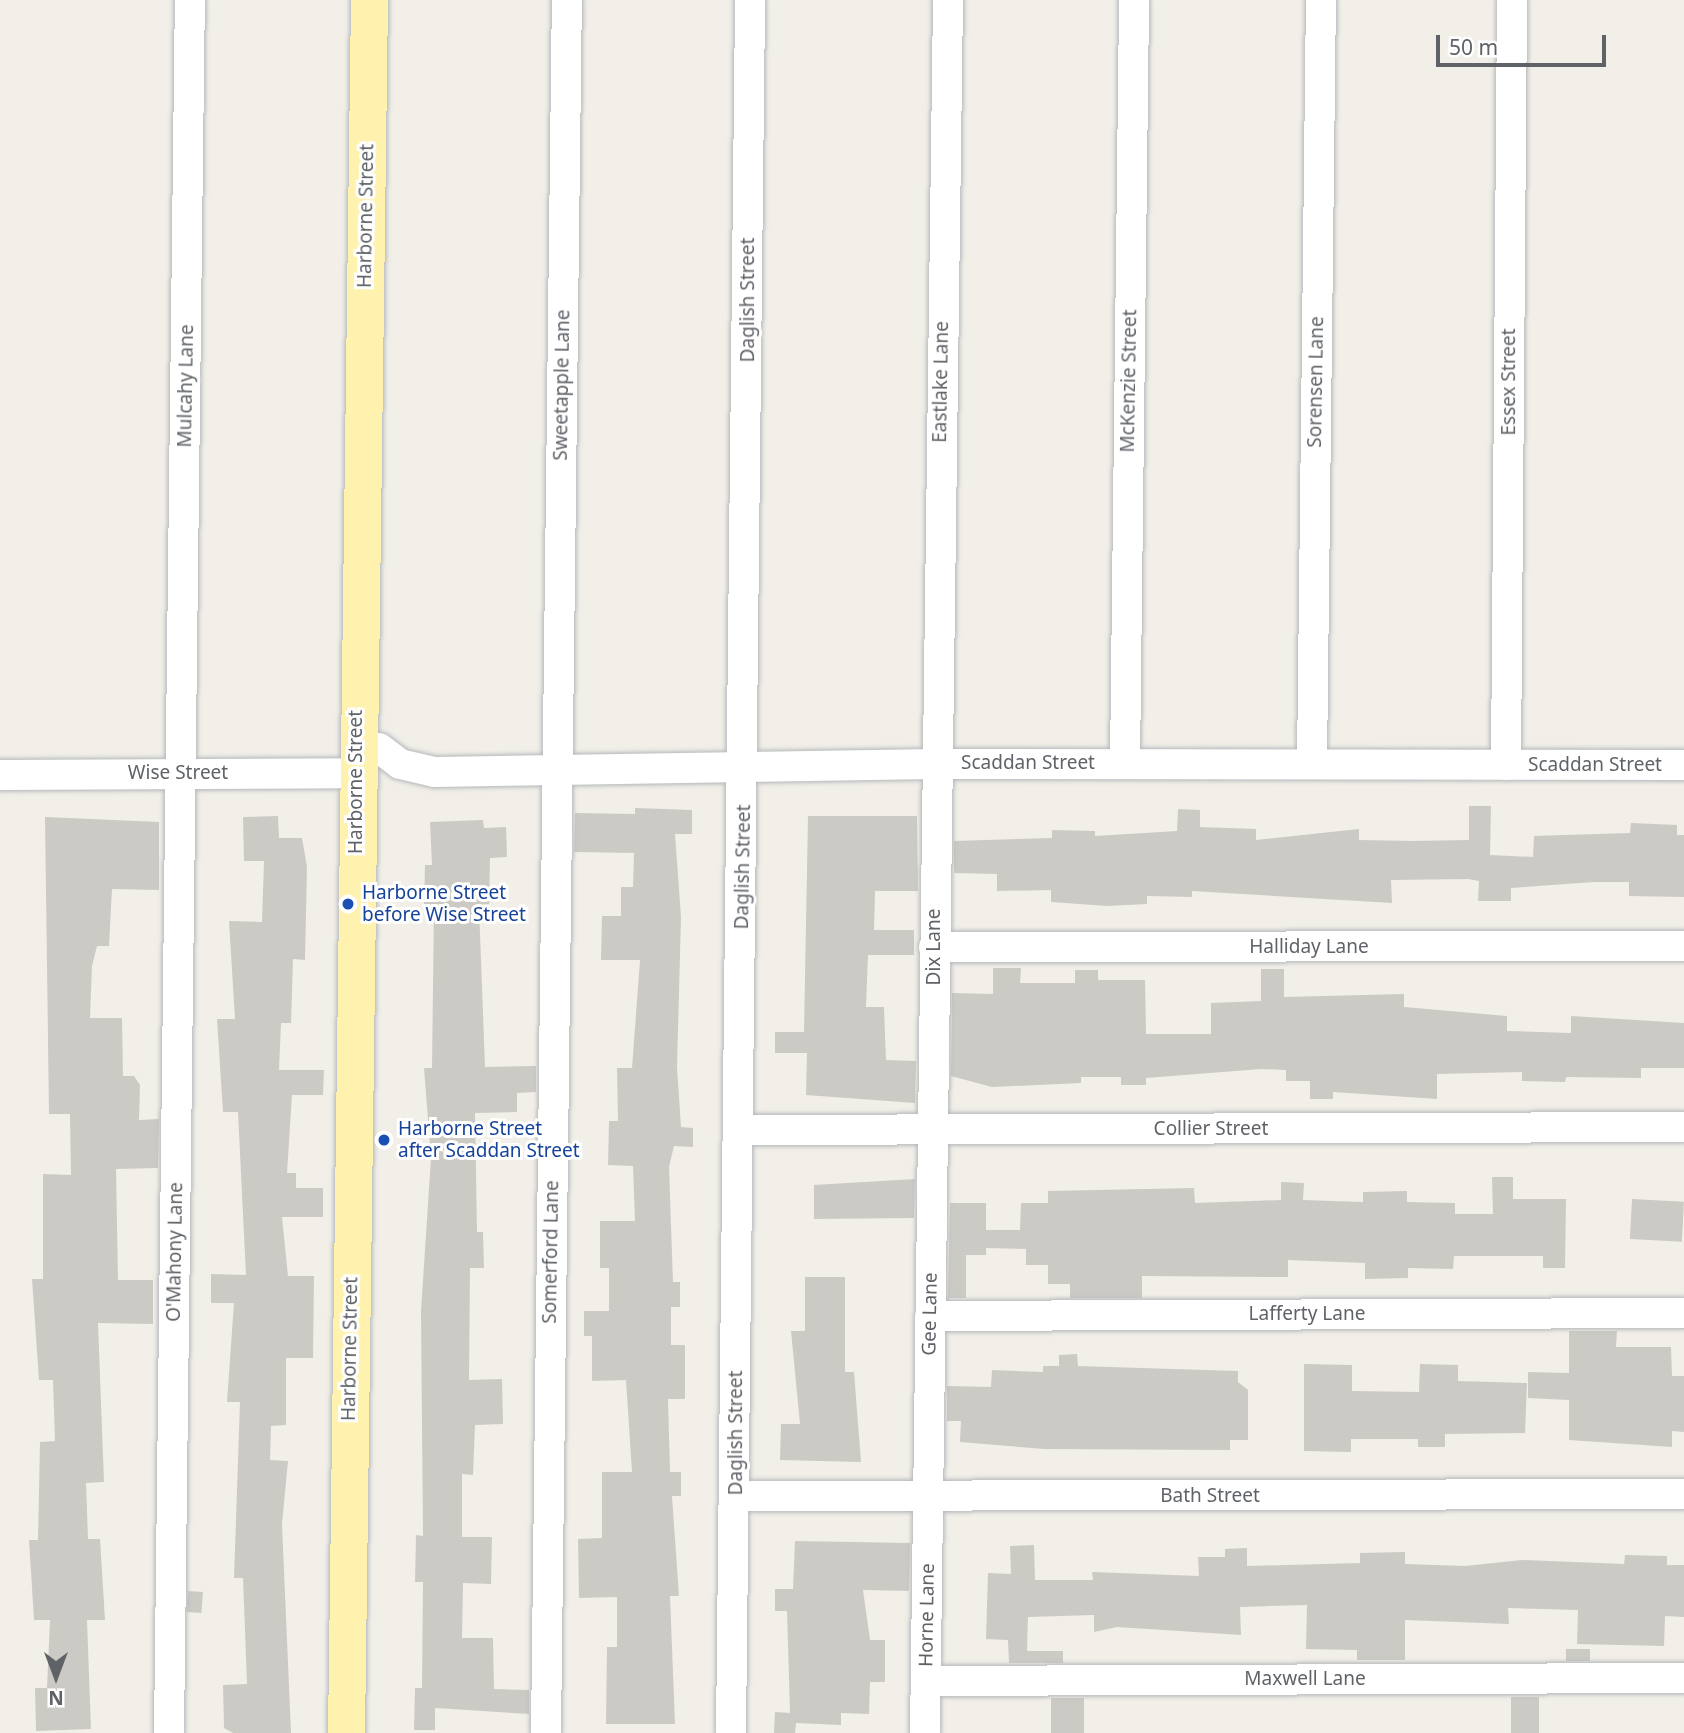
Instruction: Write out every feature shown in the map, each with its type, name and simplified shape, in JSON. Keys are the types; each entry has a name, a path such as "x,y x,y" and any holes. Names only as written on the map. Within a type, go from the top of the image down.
{"main road":[{"name":"Harborne Street","path":"368,1733 369,0"},
{"name":"Harborne Street","path":"346,1733 367,761 388,0"}],"street":[{"name":"Mulcahy Lane","path":"181,772 190,0"},
{"name":"Sweetapple Lane","path":"556,771 567,0"},
{"name":"Daglish Street","path":"731,1733 745,770 750,0"},
{"name":"Eastlake Lane","path":"934,764 948,0"},
{"name":"McKenzie Street","path":"1125,763 1134,0"},
{"name":"Sorensen Lane","path":"1312,764 1321,0"},
{"name":"Essex Street","path":"1506,765 1512,0"},
{"name":"Wise Street","path":"0,775 181,772 367,761"},
{"name":"Scaddan Street","path":"367,761 400,764 435,772 745,770 934,764 1684,765"},
{"name":"Dix Lane","path":"933,1130 934,764"},
{"name":"Somerford Lane","path":"546,1733 556,771"},
{"name":"O'Mahony Lane","path":"169,1733 181,772"},
{"name":"Halliday Lane","path":"934,947 1684,946"},
{"name":"Collier Street","path":"738,1130 1684,1127"},
{"name":"Gee Lane","path":"928,1497 933,1130"},
{"name":"Lafferty Lane","path":"930,1316 1684,1313"},
{"name":"Bath Street","path":"735,1496 1684,1494"},
{"name":"Horne Lane","path":"925,1733 928,1497"},
{"name":"Maxwell Lane","path":"926,1681 1684,1678"}],"building":[{"path":"1469,806 1491,806 1490,855 1533,857 1534,836 1630,833 1631,823 1677,825 1677,835 1684,835 1684,897 1629,896 1629,882 1594,882 1511,888 1511,901 1478,901 1479,881 1391,880 1392,903 1192,891 1192,897 1147,896 1147,904 1107,906 1051,902 1051,890 997,891 997,874 954,873 954,841 1052,838 1052,830 1095,831 1095,836 1177,831 1178,809 1200,810 1200,827 1256,829 1256,840 1359,829 1359,840 1414,841 1469,840"},
{"path":"635,808 692,810 692,834 675,834 681,917 677,1067 681,1127 693,1128 693,1147 674,1146 669,1167 673,1282 680,1282 680,1307 671,1307 671,1345 685,1345 685,1399 668,1399 670,1472 681,1472 681,1496 672,1496 679,1596 670,1596 675,1724 606,1724 607,1647 617,1647 617,1597 579,1598 578,1539 602,1538 602,1472 632,1472 626,1380 592,1381 592,1336 584,1336 584,1311 609,1311 609,1268 600,1268 600,1221 635,1221 633,1166 608,1165 609,1121 618,1121 617,1068 632,1068 640,960 601,960 602,916 621,916 621,887 633,887 634,853 574,852 575,813 635,814"},
{"path":"278,816 279,838 302,838 307,867 305,960 293,959 291,1023 281,1023 279,1070 324,1070 323,1095 292,1095 287,1173 296,1173 296,1188 323,1188 323,1217 282,1217 288,1276 314,1276 313,1358 286,1358 286,1425 271,1426 270,1460 288,1461 282,1524 291,1733 233,1733 224,1728 223,1685 247,1684 243,1578 234,1578 240,1402 227,1402 234,1303 211,1303 211,1274 246,1275 238,1112 223,1112 217,1019 235,1019 229,921 262,922 264,861 244,861 243,817"},
{"path":"808,816 917,816 918,891 875,891 874,930 914,930 914,955 868,955 866,1007 884,1007 886,1060 916,1061 915,1103 806,1095 807,1053 775,1053 775,1032 804,1032"},
{"path":"45,817 159,822 159,890 112,889 109,946 97,946 92,966 90,1018 122,1018 123,1076 134,1076 140,1085 139,1120 159,1119 158,1168 116,1169 118,1280 153,1280 153,1324 98,1323 104,1482 86,1483 88,1539 100,1539 105,1620 87,1620 91,1729 36,1731 35,1688 47,1688 50,1620 34,1620 29,1540 38,1540 40,1442 55,1441 53,1380 39,1380 32,1279 43,1279 43,1174 71,1175 70,1114 49,1114"},
{"path":"483,820 484,828 506,827 507,857 490,858 489,907 479,907 485,1067 536,1066 536,1092 517,1093 517,1112 475,1113 477,1232 483,1232 484,1268 470,1268 469,1380 502,1379 503,1424 475,1425 473,1475 462,1474 462,1537 492,1537 491,1584 463,1583 462,1638 493,1638 494,1689 529,1690 529,1714 435,1708 435,1730 414,1730 415,1688 422,1688 423,1582 415,1582 416,1535 423,1536 421,1311 431,1158 424,1068 432,1068 434,905 424,905 425,865 432,865 430,822"},
{"path":"993,968 1021,968 1020,983 1075,983 1075,970 1098,970 1098,980 1145,980 1146,1034 1211,1034 1211,1003 1261,1001 1261,969 1284,969 1284,997 1404,994 1404,1007 1507,1016 1507,1031 1571,1033 1571,1016 1684,1023 1684,1068 1641,1068 1641,1078 1566,1077 1565,1082 1522,1081 1522,1072 1437,1074 1437,1099 1333,1092 1333,1099 1310,1099 1310,1081 1286,1081 1286,1070 1261,1069 1146,1078 1146,1085 1121,1085 1121,1077 1081,1077 1081,1083 992,1087 951,1076 952,993 993,994"},
{"path":"1492,1177 1513,1177 1513,1199 1566,1199 1565,1268 1543,1268 1543,1256 1454,1256 1453,1269 1408,1268 1408,1278 1365,1279 1365,1263 1288,1260 1288,1277 1142,1276 1142,1298 1070,1298 1070,1284 1048,1284 1048,1265 1026,1265 1026,1249 986,1248 986,1255 966,1255 966,1298 948,1298 950,1203 986,1203 986,1230 1020,1230 1021,1203 1048,1203 1048,1191 1194,1188 1195,1203 1281,1200 1281,1182 1304,1183 1303,1200 1363,1202 1363,1192 1407,1191 1407,1202 1455,1203 1455,1214 1493,1214"},
{"path":"915,1179 914,1218 814,1219 814,1185"},
{"path":"1632,1199 1684,1202 1682,1242 1630,1239"},
{"path":"805,1277 845,1277 845,1372 854,1372 861,1462 780,1460 781,1424 800,1424 791,1331 805,1331"},
{"path":"1569,1331 1617,1331 1616,1347 1671,1347 1672,1376 1684,1376 1684,1432 1672,1431 1672,1447 1569,1440 1569,1400 1528,1398 1528,1372 1569,1373"},
{"path":"1077,1354 1078,1366 1238,1371 1238,1382 1248,1390 1248,1440 1230,1440 1230,1450 1044,1449 960,1442 961,1421 947,1421 947,1386 991,1387 992,1370 1043,1372 1043,1366 1059,1366 1059,1355"},
{"path":"1304,1364 1352,1365 1352,1391 1419,1392 1420,1364 1458,1365 1458,1381 1527,1383 1525,1433 1445,1434 1445,1447 1418,1447 1418,1439 1351,1439 1351,1452 1304,1451"},
{"path":"795,1541 910,1543 909,1591 863,1590 870,1640 885,1640 885,1682 870,1682 869,1714 841,1713 841,1725 796,1723 795,1733 774,1733 775,1712 790,1713 787,1611 775,1611 775,1589 793,1589"},
{"path":"1034,1545 1035,1580 1093,1580 1092,1572 1199,1576 1198,1557 1225,1557 1225,1549 1247,1548 1247,1566 1360,1563 1360,1553 1405,1552 1405,1564 1465,1566 1522,1560 1624,1564 1625,1555 1667,1556 1667,1565 1684,1565 1684,1617 1665,1616 1664,1646 1577,1644 1578,1610 1508,1608 1509,1624 1405,1620 1405,1660 1357,1660 1357,1650 1306,1649 1307,1605 1240,1607 1241,1635 1117,1627 1094,1632 1094,1615 1028,1617 1027,1651 1063,1651 1063,1663 1009,1663 1008,1640 986,1639 988,1573 1011,1574 1010,1546"},
{"path":"188,1591 203,1592 201,1613 187,1612"},
{"path":"1566,1649 1590,1649 1590,1661 1566,1661"},
{"path":"1511,1697 1539,1697 1539,1733 1511,1733"},
{"path":"1051,1698 1084,1698 1084,1733 1051,1733"}],"place":[{"name":"Harborne Street before Wise Street","path":"348,904"},
{"name":"Harborne Street after Scaddan Street","path":"384,1140"}]}
